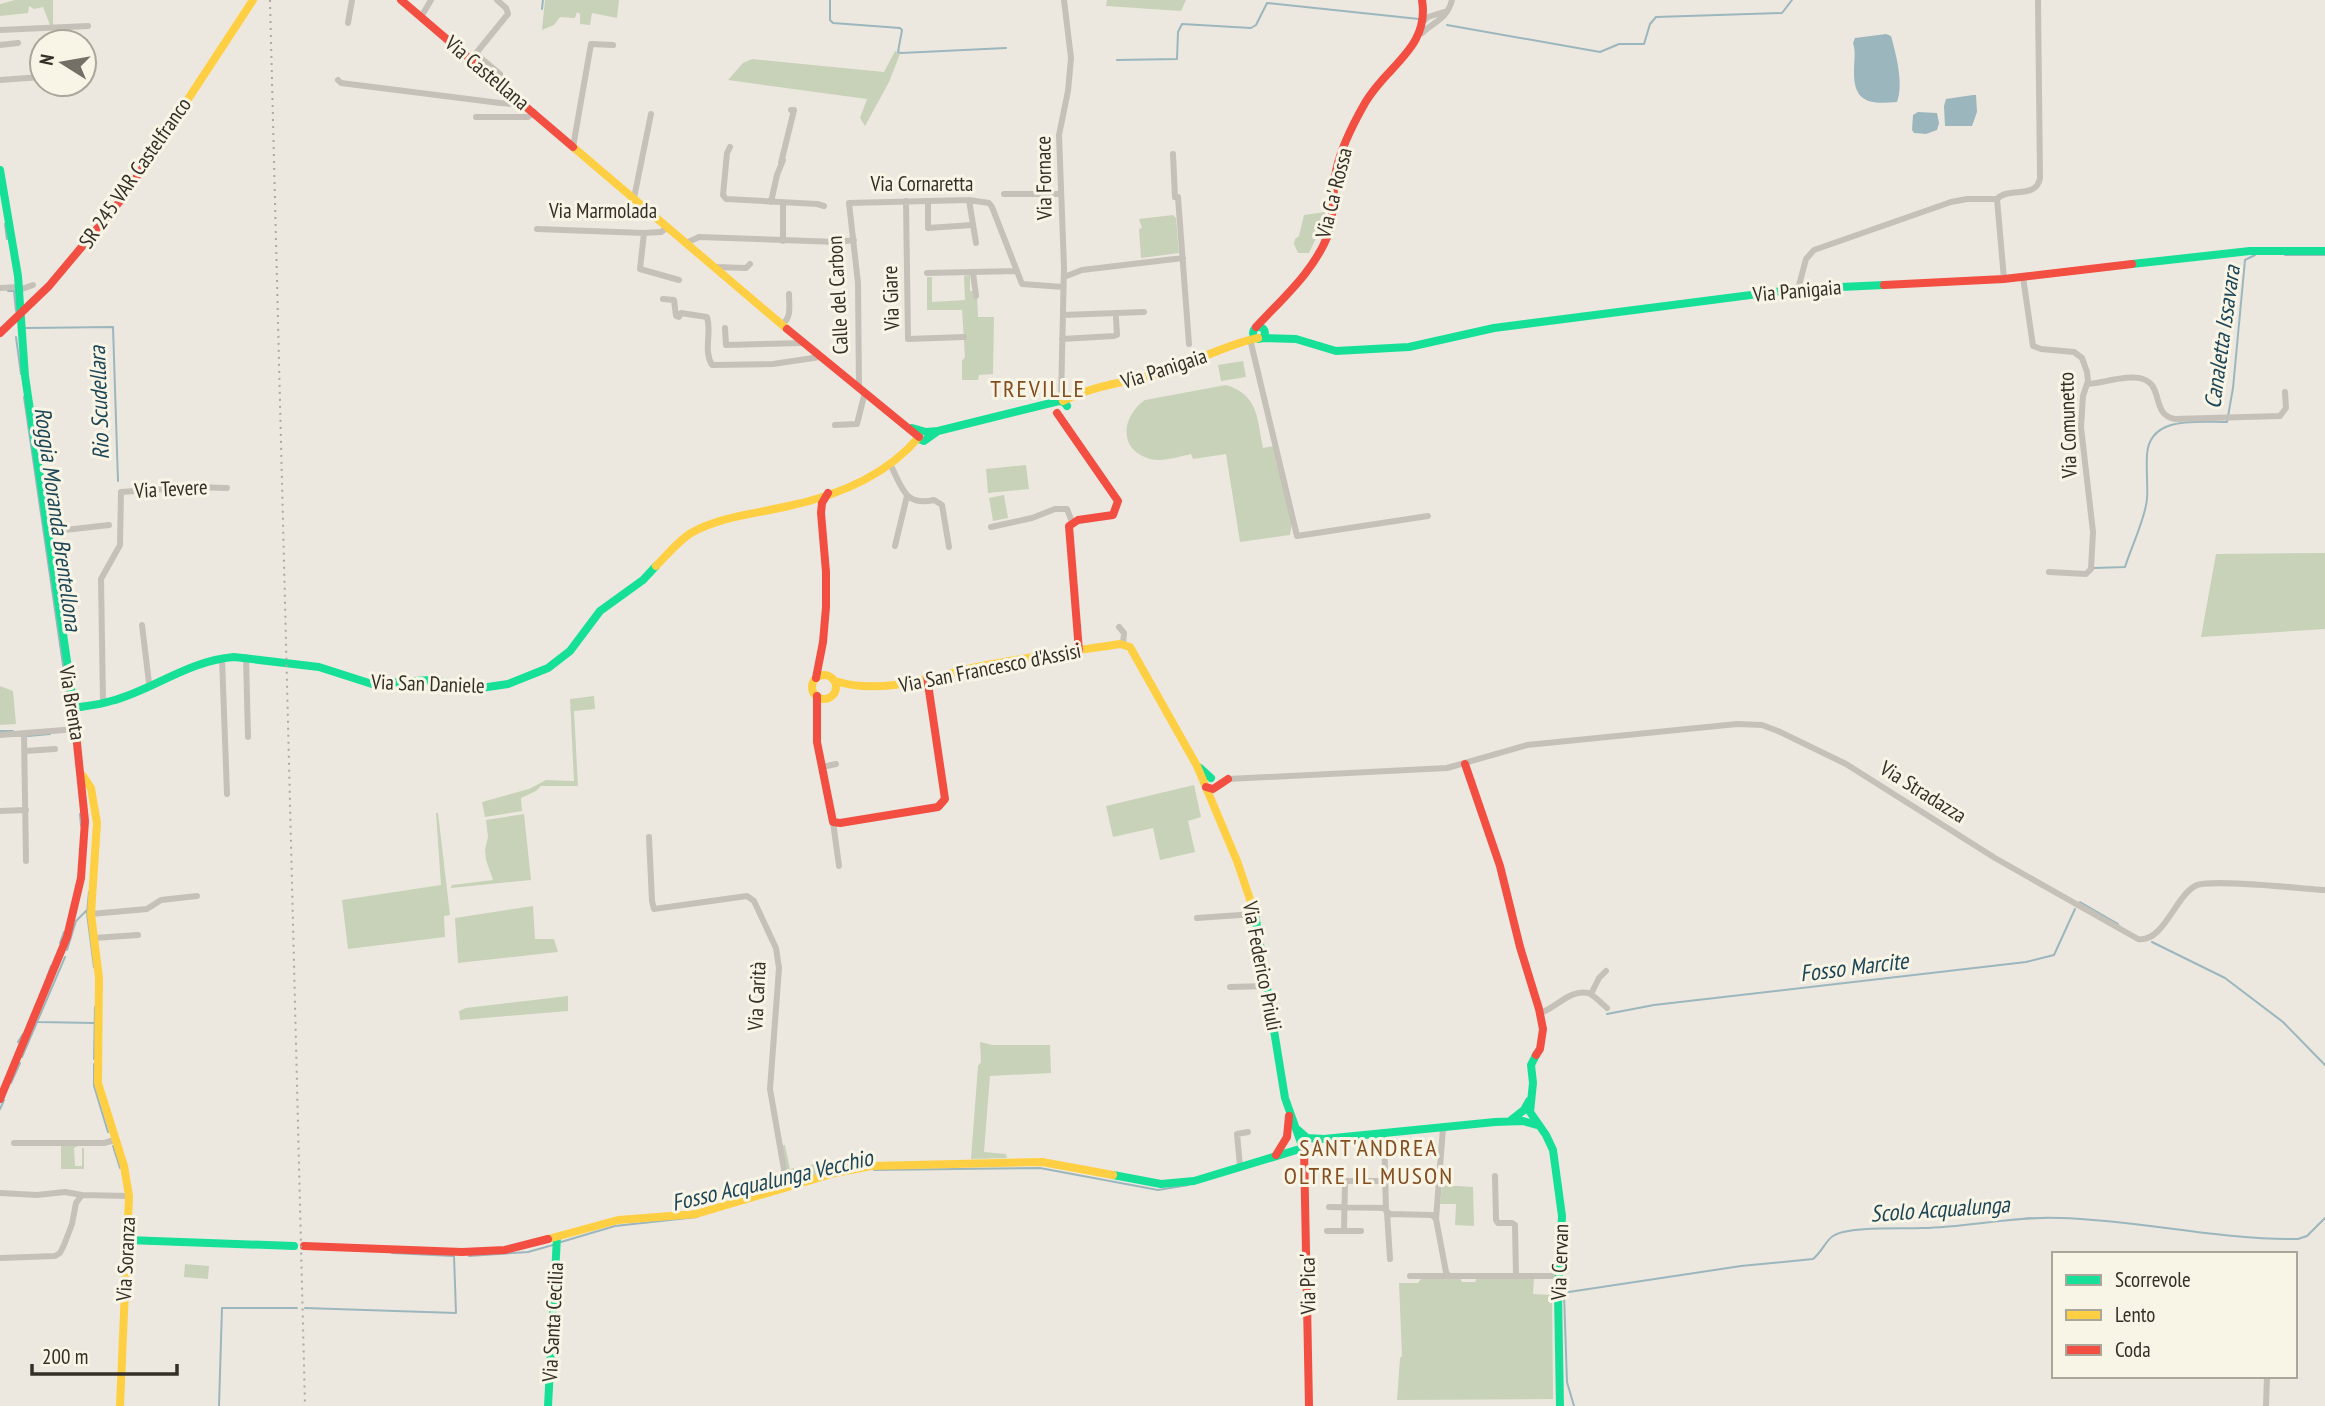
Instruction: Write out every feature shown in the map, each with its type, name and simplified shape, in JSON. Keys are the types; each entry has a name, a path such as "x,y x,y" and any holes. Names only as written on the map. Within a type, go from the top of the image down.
{"main road":[{"name":"Via Castellana","path":"401,0 480,62 495,81 803,343 922,438"},
{"name":"SR 245 VAR Castelfranco","path":"0,332 49,286 111,208 249,2"},
{"name":"Via Ca' Rossa","path":"1258,333 1266,316 1312,262 1327,236 1340,155 1374,88 1431,19 1423,4"},
{"name":"Via Brenta","path":"0,170 19,288 24,376 83,776 84,843 81,878 58,961 0,1099"},
{"name":"SR 245 VAR Castelfranco","path":"0,323 50,276 111,208"},
{"name":"Via Panigaia","path":"922,438 938,431 1033,409 1061,406 1088,392 1179,367 1258,333 1296,339 1336,351 1409,347 1494,328 1798,289 2004,279 2250,251 2325,251"},
{"path":"1061,406 1070,429 1118,501 1113,515 1080,519 1072,522 1069,530 1079,651"},
{"name":"Via San Daniele","path":"246,657 319,667 372,684 430,680 481,688 516,682 548,668 570,651 600,611 643,580 683,538 703,527 814,500 888,465 922,438"},
{"path":"831,490 814,500 821,516 828,588 821,657 813,686 817,696 817,742 833,822 841,823 938,807 943,803 946,795 927,677"},
{"name":"Via San Francesco d'Assisi","path":"835,681 850,687 887,687 984,666 1126,645"},
{"name":"Via Federico Priuli","path":"1126,645 1142,666 1198,766 1211,784 1216,808 1255,914 1288,1108 1306,1144"},
{"path":"74,708 125,695 190,667 222,658 246,657"},
{"path":"818,713 836,689 835,681 822,667 821,657"},
{"path":"816,678 827,675"},
{"name":"Via San Francesco d'Assisi","path":"830,696 850,687"},
{"path":"817,696 830,696"},
{"path":"304,1246 485,1251 518,1248 618,1220 696,1214 787,1186 860,1168 912,1164 1042,1162 1161,1184 1194,1181 1324,1139 1510,1121 1526,1116 1531,1097 1532,1059 1540,1049 1543,1039 1540,1013 1500,866 1465,764"},
{"name":"Via Soranza","path":"83,776 91,789 97,823 91,914 99,987 98,1083 126,1174 129,1196 120,1406"},
{"path":"1211,784 1228,779"},
{"path":"1274,1157 1287,1137 1288,1108"},
{"name":"Via Cervan","path":"1526,1116 1546,1135 1557,1167 1563,1220 1558,1293 1560,1406"},
{"name":"Via Pica'","path":"1306,1144 1309,1406"},
{"name":"Via Santa Cecilia","path":"548,1406 557,1237"},
{"path":"127,1240 294,1246"}],"street":[{"path":"348,23 352,0"},
{"path":"421,17 431,0"},
{"path":"480,62 477,52 507,16 506,8 497,0"},
{"name":"Via Fornace","path":"1061,406 1064,267 1059,135 1071,60 1064,0"},
{"path":"1798,289 1805,259 1814,250 1951,202 1997,199 2003,194 2035,189 2040,182 2038,0"},
{"path":"1431,19 1444,14 1451,3"},
{"path":"0,30 88,26"},
{"path":"0,45 18,43"},
{"path":"573,147 592,44 612,45"},
{"path":"0,80 28,78"},
{"path":"338,80 341,83 500,103 513,104 518,99"},
{"path":"771,202 794,110 791,110"},
{"path":"476,117 528,117 534,112"},
{"path":"634,198 651,114"},
{"path":"730,147 727,153 726,200 824,206"},
{"path":"1173,154 1189,345"},
{"path":"1004,194 1061,194"},
{"path":"1997,199 2004,279"},
{"path":"969,200 976,243"},
{"name":"Via Cornaretta","path":"851,202 969,200 990,204 1017,271"},
{"name":"Via Giare","path":"906,201 908,339 964,337"},
{"path":"928,201 928,228 972,225"},
{"name":"Calle del Carbon","path":"851,202 858,283 862,390"},
{"path":"783,203 783,241"},
{"name":"Via Marmolada","path":"537,229 643,233 661,232 668,227"},
{"path":"643,233 640,269 679,280"},
{"path":"687,243 696,237 783,241 854,240"},
{"path":"696,251 697,243 705,239"},
{"path":"1064,277 1082,270 1183,257"},
{"path":"715,267 746,268 750,264"},
{"path":"1064,267 1082,270"},
{"path":"927,273 1017,271 1022,284 1063,287"},
{"path":"973,273 976,296"},
{"name":"Via Comunetto","path":"2023,277 2033,346 2069,350 2078,355 2084,363 2088,384 2083,396 2081,427 2093,531 2091,569 2086,574 2049,572"},
{"path":"0,288 33,285"},
{"path":"782,324 789,317 789,294"},
{"path":"663,299 674,300 678,317 681,313 707,317 707,353 712,365 773,364 820,357"},
{"path":"1063,314 1144,312"},
{"path":"1062,339 1114,337 1117,335 1116,318"},
{"path":"725,328 726,345 803,343"},
{"path":"1258,333 1297,536 1428,516"},
{"path":"2088,384 2136,377 2146,380 2154,388 2162,414 2175,419 2280,416 2286,408 2285,392"},
{"path":"835,425 857,424 862,390"},
{"path":"888,465 906,496 921,502 934,500 942,505 949,547"},
{"name":"Via Tevere","path":"103,702 101,579 120,545 121,492 194,487 228,488"},
{"path":"895,546 906,496"},
{"path":"991,527 1032,518 1055,509 1067,509 1072,522"},
{"path":"47,531 109,525"},
{"path":"142,625 149,683"},
{"path":"1119,627 1124,633 1126,645"},
{"path":"246,657 248,737"},
{"path":"222,658 227,794"},
{"name":"Via Stradazza","path":"1465,764 1487,755 1527,745 1672,729 1737,724 1762,725 1846,764 1995,858 2138,939 2146,940 2154,935 2185,896 2198,885 2223,883 2325,890"},
{"path":"0,735 77,729"},
{"path":"24,734 26,861"},
{"path":"25,751 55,749"},
{"path":"822,767 836,764"},
{"path":"1228,779 1447,768 1465,764"},
{"path":"0,811 26,810"},
{"path":"833,822 839,866"},
{"name":"Via Carità","path":"649,837 654,909 747,896 754,901 776,948 779,968 770,1089 787,1186"},
{"path":"91,914 147,909 161,900 197,896"},
{"path":"1197,918 1255,914"},
{"path":"94,938 138,935"},
{"path":"1591,994 1606,971"},
{"path":"1230,987 1267,986"},
{"path":"1540,1013 1550,1010 1568,996 1585,993 1591,994 1607,1008"},
{"path":"1443,1128 1436,1219 1449,1276"},
{"path":"1240,1166 1237,1134 1248,1132"},
{"path":"1384,1132 1390,1259"},
{"path":"14,1143 104,1143 115,1140"},
{"path":"1495,1176 1496,1220 1516,1225 1516,1275"},
{"path":"1344,1231 1346,1181 1385,1181"},
{"name":"Via Soranza","path":"0,1194 37,1195 65,1192 129,1196"},
{"path":"0,1258 47,1257 60,1253 72,1224 76,1203 82,1195"},
{"path":"1329,1207 1432,1214 1436,1219"},
{"path":"1327,1231 1361,1231"},
{"path":"1410,1276 1559,1276"},
{"path":"2266,1406 2267,1378"}],"green space":[{"path":"15,0 53,0 53,25 50,25 43,7 34,9 29,6 28,13 0,16 0,4"},
{"path":"545,0 619,0 617,18 592,13 590,25 580,24 580,14 577,12 575,18 560,17 554,25 542,30"},
{"path":"1107,0 1186,0 1181,11 1106,6"},
{"path":"895,51 900,54 889,82 865,126 860,118 867,99 728,80 743,63 752,59 884,72"},
{"path":"1325,212 1325,219 1309,253 1298,253 1294,244 1299,236 1304,215"},
{"path":"1173,215 1176,218 1179,253 1141,258 1139,229 1142,228 1139,219"},
{"path":"970,275 970,291 974,291 977,296 978,317 994,317 993,374 979,375 978,380 962,380 962,361 965,357 962,310 927,310 927,277 932,277 932,302 965,300 964,276"},
{"path":"1243,361 1246,377 1221,381 1218,365"},
{"path":"1226,385 1237,389 1251,402 1255,409 1263,448 1274,446 1292,523 1290,535 1240,542 1226,454 1193,459 1191,454 1158,460 1137,453 1127,439 1128,422 1145,400"},
{"path":"1026,465 1029,489 988,493 986,469"},
{"path":"1004,495 1008,518 993,521 989,498"},
{"path":"2325,553 2325,629 2201,637 2216,554"},
{"path":"0,686 13,691 16,724 0,725"},
{"path":"594,696 595,709 574,711 578,786 541,786 521,798 522,811 485,817 482,802 529,789 546,780 574,781 570,699"},
{"path":"1194,785 1201,817 1188,821 1195,852 1160,860 1153,828 1113,837 1106,806"},
{"path":"436,813 450,915 444,916 445,937 348,949 342,900 441,885"},
{"path":"524,814 531,880 451,888 452,885 493,880 486,860 486,820"},
{"path":"533,906 535,939 554,939 558,952 458,963 455,918"},
{"path":"568,996 568,1011 460,1020 459,1011 466,1008"},
{"path":"980,1042 993,1045 1050,1045 1051,1073 990,1076 984,1152 1006,1154 1007,1158 971,1159 978,1066 981,1062"},
{"path":"785,1145 790,1169 815,1164 882,1162 843,1167 791,1183 781,1146"},
{"path":"61,1146 78,1146 74,1148 75,1166 82,1166 84,1148 84,1169 61,1169"},
{"path":"1442,1185 1473,1187 1474,1226 1455,1225 1456,1204 1440,1204"},
{"path":"185,1264 209,1266 208,1279 184,1277"},
{"path":"1460,1278 1462,1282 1475,1282 1477,1278 1534,1278 1533,1294 1552,1295 1553,1399 1397,1400 1402,1356 1399,1283 1418,1283 1421,1279"}],"water":[{"path":"1886,34 1891,36 1897,60 1899,95 1897,102 1872,102 1860,96 1854,81 1853,43 1855,38"},
{"path":"1976,95 1977,112 1972,126 1945,126 1946,99"},
{"path":"1918,112 1937,113 1937,130 1926,134 1914,133 1913,115"}],"waterway":[{"name":"Rio Scudellara","path":"542,9 543,0"},
{"name":"Rio Scudellara","path":"830,0 830,20 833,23 900,28 902,30 898,52 901,53 1006,48"},
{"name":"Rio Scudellara","path":"1447,25 1600,52 1619,44 1644,44 1650,24 1656,17 1782,13 1792,0"},
{"name":"Rio Scudellara","path":"1117,60 1177,59 1178,32 1182,24 1251,28 1256,25 1267,3 1419,19"},
{"path":"5,224 7,239"},
{"name":"Canaletta Issavara","path":"2094,568 2125,567 2146,507 2147,455 2150,442 2156,433 2166,427 2189,422 2227,422 2233,388 2245,260 2255,255"},
{"name":"Canaletta Issavara","path":"2285,255 2325,255"},
{"path":"8,291 14,291 16,311"},
{"name":"Rio Scudellara","path":"26,328 113,327 118,481"},
{"name":"Roggia Moranda Brentellona","path":"16,337 21,374"},
{"name":"Roggia Moranda Brentellona","path":"24,397 69,706"},
{"path":"0,731 13,731"},
{"name":"Roggia Moranda Brentellona","path":"71,733 74,743"},
{"path":"28,736 50,734"},
{"path":"80,814 81,826"},
{"name":"Roggia Moranda Brentellona","path":"89,892 87,913 94,967"},
{"name":"Fosso Marcite","path":"2080,902 2118,924"},
{"name":"Fosso Marcite","path":"1607,1014 1654,1005 2026,962 2054,955 2075,909"},
{"path":"67,950 76,921 86,911"},
{"path":"60,943 64,932"},
{"name":"Fosso Marcite","path":"2152,942 2225,978 2283,1022 2325,1065"},
{"path":"22,1057 65,957"},
{"path":"47,977 51,966"},
{"name":"Roggia Moranda Brentellona","path":"94,1059 95,1007"},
{"path":"38,1022 94,1023"},
{"path":"18,1042 23,1034"},
{"path":"11,1083 20,1063"},
{"path":"94,1064 94,1086 108,1132"},
{"path":"0,1109 4,1100"},
{"path":"113,1146 120,1168"},
{"name":"Fosso Acqualunga Vecchio","path":"874,1170 1040,1168 1158,1190 1188,1185"},
{"name":"Fosso Acqualunga Vecchio","path":"561,1242 615,1226 697,1217"},
{"name":"Scolo Acqualunga","path":"1562,1293 1741,1266 1813,1259 1833,1236 1863,1229 1940,1227 2060,1218 2238,1236 2298,1239 2307,1236 2325,1218"},
{"name":"Fosso Acqualunga Vecchio","path":"469,1256 528,1252 553,1245"},
{"path":"392,1253 453,1256"},
{"name":"Fosso Acqualunga Vecchio","path":"305,1308 456,1313 454,1256"},
{"path":"1564,1294 1567,1382 1574,1406"},
{"name":"Fosso Acqualunga Vecchio","path":"219,1406 222,1308 297,1308"}],"railway":[{"path":"270,0 305,1406"}],"traffic: fast":[{"path":"0,170 18,276 25,376 72,695"},
{"path":"2132,264 2250,251 2325,251"},
{"path":"1262,338 1296,339 1336,351 1409,347 1494,328 1798,289 1884,285"},
{"path":"1259,327 1265,333 1259,339 1253,333 1259,327"},
{"path":"912,428 926,432 938,431 1059,401 1067,406"},
{"path":"919,434 919,439 924,441 938,431"},
{"path":"73,708 111,701 201,664 234,657 319,667 372,684 430,680 481,688 508,684 548,668 570,651 600,611 643,580 656,566"},
{"path":"1200,768 1211,778"},
{"path":"1255,914 1285,1098 1301,1143"},
{"path":"1536,1055 1531,1065 1533,1083 1530,1112 1553,1150 1562,1216 1558,1293 1560,1406"},
{"path":"1510,1121 1524,1110 1529,1101"},
{"path":"1298,1130 1307,1138 1324,1139 1495,1122 1523,1121 1537,1125"},
{"path":"1113,1175 1161,1184 1194,1181 1303,1148"},
{"path":"548,1406 557,1237"},
{"path":"127,1240 294,1246"}],"traffic: slow":[{"path":"156,148 253,0"},
{"path":"573,147 787,329"},
{"path":"1063,401 1089,390 1172,369 1258,338"},
{"path":"656,566 691,533 713,523 803,503 858,483 891,463 919,437"},
{"path":"835,681 872,686 909,683 1034,657 1120,644 1130,647 1197,766 1237,861 1255,914"},
{"path":"824,675 835,682 836,687 829,698 824,699 813,692 812,687 819,676 824,675"},
{"path":"83,776 91,788 97,823 91,914 99,978 98,1083 124,1166 129,1196 120,1406"},
{"path":"548,1239 618,1220 696,1214 835,1173 871,1166 1042,1162 1113,1175"}],"traffic: jam":[{"path":"401,0 573,147"},
{"path":"1256,327 1296,284 1322,248 1330,227 1336,171 1344,144 1374,90 1413,44 1423,17 1422,0"},
{"path":"0,333 49,286 121,200 156,148"},
{"path":"1884,285 2004,279 2132,264"},
{"path":"787,329 919,437"},
{"path":"1057,413 1118,501 1113,515 1078,520 1069,526 1079,651"},
{"path":"816,678 826,607 821,513 822,503 828,493"},
{"path":"817,696 817,742 833,822 938,807 945,799 927,677"},
{"path":"0,1099 67,937 81,878 85,821 72,695"},
{"path":"1465,764 1500,866 1539,1009 1543,1029 1540,1049 1536,1055"},
{"path":"1206,787 1213,789 1228,779"},
{"path":"1276,1155 1287,1137 1289,1116"},
{"path":"1304,1148 1309,1406"},
{"path":"304,1246 462,1252 505,1250 548,1239"}],"district":[{"name":"TREVILLE","path":"1038,389"},
{"name":"SANT'ANDREA OLTRE IL MUSON","path":"1369,1162"}]}
